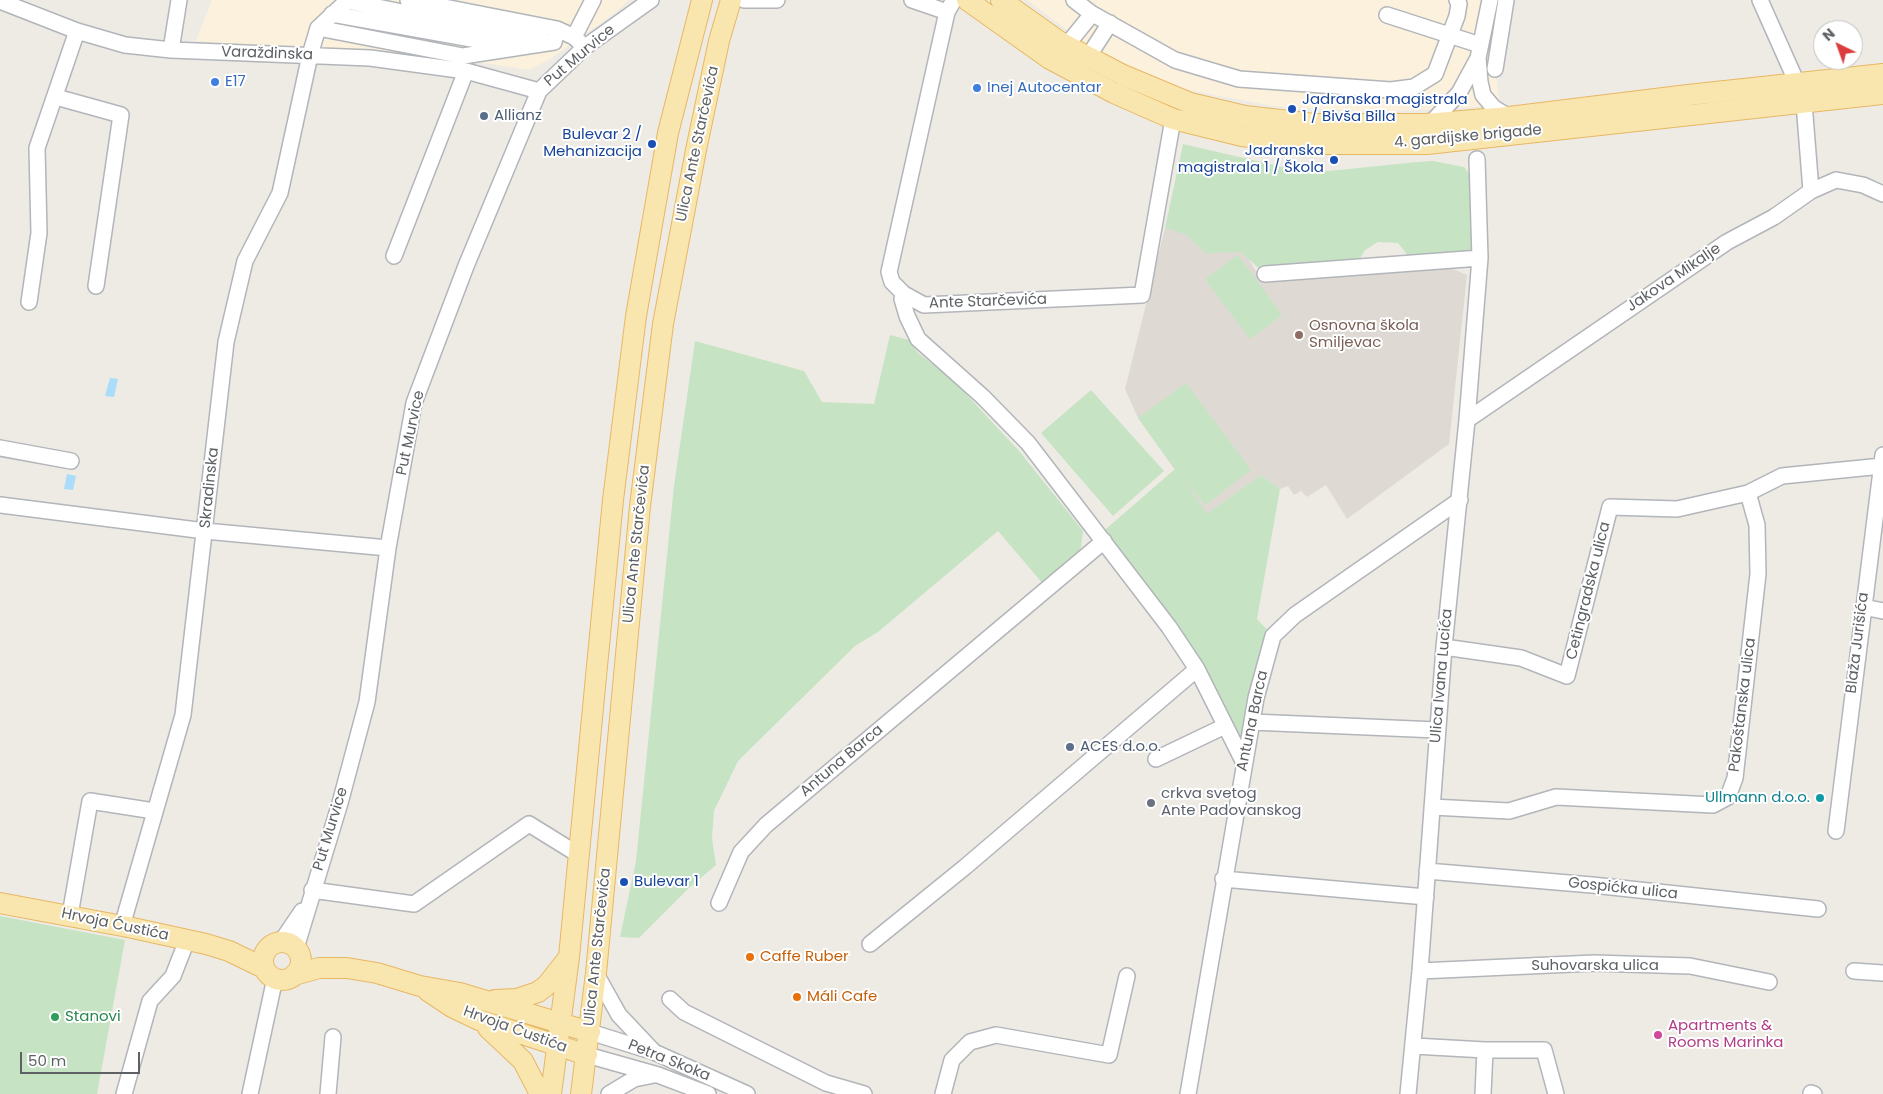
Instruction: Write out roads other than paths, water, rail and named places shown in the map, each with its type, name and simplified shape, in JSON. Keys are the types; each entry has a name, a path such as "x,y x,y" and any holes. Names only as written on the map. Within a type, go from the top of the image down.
{"main road":[{"name":"Ulica Ante Starčevića","path":"551,1094 569,957 613,500 636,316 668,133 702,0"},
{"name":"Ulica Ante Starčevića","path":"581,1094 596,973 640,506 662,324 719,41 731,0"},
{"name":"4. gardijske brigade","path":"967,0 1050,59 1114,93 1173,119 1242,136 1315,144 1427,144 1883,94"},
{"name":"4. gardijske brigade","path":"1001,0 1066,46 1123,75 1190,103 1245,116 1315,124 1431,123 1509,117 1688,94 1883,74"},
{"name":"Hrvoja Ćustića","path":"0,903 70,915 187,940 229,951 278,974 347,968"},
{"name":"Hrvoja Ćustića","path":"229,951 283,945 347,968 399,978 420,986 460,992 590,1032"},
{"path":"283,945 300,959 298,971 278,974 264,956 283,945"},
{"path":"486,1000 517,999 538,992 569,957"},
{"name":"Hrvoja Ćustića","path":"420,986 452,1007 479,1020 587,1055"},
{"path":"479,1020 511,1047 523,1061 540,1094"}],"street":[{"path":"171,50 178,0"},
{"path":"408,0 556,35"},
{"path":"574,37 593,0"},
{"name":"Put Murvice","path":"283,945 310,895 340,803 367,702 388,548 414,403 466,266 539,91 585,47 651,0"},
{"path":"744,0 777,0"},
{"path":"912,0 951,6"},
{"path":"1074,0 1091,8 1110,23 1175,60 1239,79 1391,90 1414,87 1435,74 1457,16 1459,4 1457,0"},
{"path":"1431,123 1459,93 1479,52 1490,0"},
{"path":"1495,69 1506,0"},
{"path":"1760,0 1797,83"},
{"name":"Varaždinska","path":"0,1 77,31 125,45 171,50 370,58 466,72 539,91"},
{"path":"318,28 347,1 574,37 585,47"},
{"name":"Ante Starčevića","path":"951,6 889,272 892,282 904,294 924,305 1142,295 1173,119"},
{"path":"1066,46 1091,8"},
{"path":"332,14 516,47"},
{"path":"1387,15 1450,36 1479,52"},
{"path":"1088,57 1110,23"},
{"path":"318,28 463,56 516,47 556,35"},
{"name":"Skradinska","path":"122,926 183,715 226,342 245,262 280,193 310,55 318,28"},
{"path":"29,302 39,233 37,148 77,31"},
{"path":"1479,52 1483,95 1494,108 1509,117"},
{"path":"394,256 466,72"},
{"path":"56,97 121,115 96,286"},
{"path":"1804,103 1811,191"},
{"name":"Ulica Ivana Lucića","path":"1408,1094 1414,1046 1426,898 1444,647 1460,500 1480,258 1477,159"},
{"name":"Jakova Mikalje","path":"1467,420 1727,242 1774,216 1811,191 1836,180 1863,185 1883,194"},
{"path":"1265,274 1480,258"},
{"path":"904,294 902,299 906,316 918,339 983,397 1028,443 1169,627 1197,669 1244,763"},
{"path":"0,448 71,461"},
{"name":"Cetingradska ulica","path":"1444,647 1521,658 1567,676 1610,507 1677,509 1748,493 1782,476 1882,461"},
{"name":"Blaža Jurišića","path":"1836,831 1882,461"},
{"name":"Pakoštanska ulica","path":"1432,807 1509,811 1556,798 1713,805 1728,797 1735,778 1758,574 1757,525 1748,493"},
{"name":"Antuna Barca","path":"1188,1094 1223,879 1256,698 1273,636 1295,615 1460,500"},
{"path":"0,504 205,531 388,548"},
{"name":"Antuna Barca","path":"719,903 741,852 766,825 1104,541"},
{"path":"1863,607 1883,611"},
{"path":"870,944 965,867 1197,669"},
{"path":"1252,722 1438,730"},
{"path":"1156,759 1225,726"},
{"path":"70,915 90,801 154,811"},
{"path":"310,895 414,904 528,824 579,855"},
{"name":"Gospićka ulica","path":"1427,871 1592,885 1818,909"},
{"path":"1223,879 1426,898"},
{"path":"124,1094 150,1001 174,976 187,940"},
{"name":"Suhovarska ulica","path":"1420,971 1594,963 1690,966 1769,982"},
{"path":"1854,971 1883,973"},
{"path":"596,973 619,1015 654,1052"},
{"path":"250,1094 278,974"},
{"path":"943,1094 952,1060 970,1042 996,1035 1110,1055 1127,976"},
{"path":"670,999 684,1012 826,1083 864,1094"},
{"name":"Petra Skoka","path":"590,1032 654,1052 747,1094"},
{"path":"328,1094 333,1037"},
{"path":"1414,1046 1485,1050 1544,1050 1556,1094"},
{"path":"1483,1094 1485,1050"},
{"name":"Petra Skoka","path":"587,1055 658,1075 700,1093"},
{"path":"609,1094 634,1079 658,1075"}],"water":[{"path":"110,378 118,379 114,397 105,396"},
{"path":"67,474 76,476 73,490 64,489"}],"place":[{"name":"E17","path":"215,82"},
{"name":"Inej Autocentar","path":"977,88"},
{"name":"Jadranska magistrala 1 / Bivša Billa","path":"1292,109"},
{"name":"Allianz","path":"484,116"},
{"name":"Bulevar 2 / Mehanizacija","path":"652,144"},
{"name":"Jadranska magistrala 1 / Škola","path":"1334,160"},
{"name":"Osnovna škola Smiljevac","path":"1299,335"},
{"name":"ACES d.o.o.","path":"1070,747"},
{"name":"Ullmann d.o.o.","path":"1820,798"},
{"name":"crkva svetog Ante Padovanskog","path":"1151,803"},
{"name":"Bulevar 1","path":"624,882"},
{"name":"Caffe Ruber","path":"750,957"},
{"name":"Máli Cafe","path":"797,997"},
{"name":"Stanovi","path":"55,1017"},
{"name":"Apartments & Rooms Marinka","path":"1658,1035"}]}
